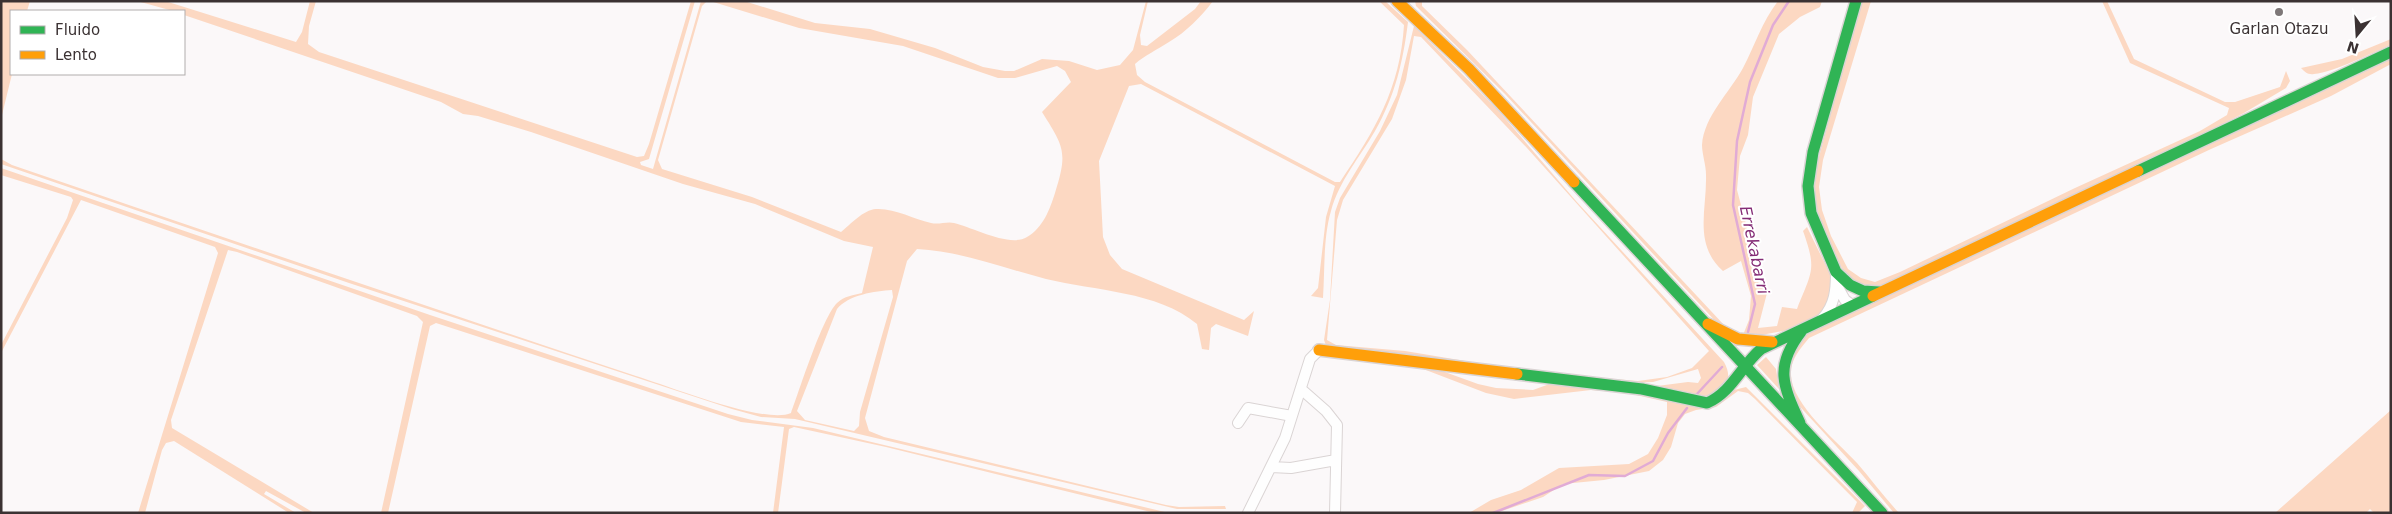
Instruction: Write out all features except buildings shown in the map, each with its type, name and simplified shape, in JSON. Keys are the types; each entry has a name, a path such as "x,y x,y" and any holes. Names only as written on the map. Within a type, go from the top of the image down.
{"main road":[{"path":"1397,1 1469,68 1743,366 1882,513"},
{"path":"1856,1 1813,152 1808,186 1811,213 1841,282 1863,291 1881,292"},
{"path":"1319,350 1642,389 1706,403 1715,401 1733,385 1743,366 1761,350 1775,342 2391,52"},
{"path":"1699,318 1738,339 1775,342"},
{"path":"1803,329 1785,353 1781,368 1782,381 1788,398 1803,429"},
{"path":"1761,350 1768,353 1781,368"}],"street":[{"path":"1821,321 1829,312 1841,282 1850,288 1852,305"},
{"path":"1248,513 1285,438 1310,359 1319,350"},
{"path":"1300,389 1326,411 1337,425 1335,513"},
{"path":"1238,423 1248,408 1292,416"},
{"path":"1271,467 1291,468 1336,460"}],"shaded area":[{"path":"1,1 30,1 27,10 10,10 10,75 12,75 1,119"},
{"path":"137,1 165,1 296,42 302,32 310,1 316,1 309,26 308,44 319,52 637,157 644,156 649,144 691,1 695,1 649,159 640,162 641,165 653,169 701,1 707,1 702,6 658,160 662,169 752,197 841,232 866,212 883,209 931,223 954,223 991,236 1011,240 1020,240 1037,229 1048,212 1055,193 1062,168 1062,150 1042,112 1071,82 1065,71 1057,66 1015,78 998,78 903,46 799,28 710,1 744,1 815,23 870,29 935,48 983,67 1014,71 1042,59 1069,61 1097,70 1120,65 1133,50 1146,1 1148,1 1140,35 1141,45 1147,46 1195,9 1201,1 1213,1 1181,34 1135,64 1137,75 1145,82 1335,182 1340,182 1375,126 1384,108 1397,69 1402,48 1404,25 1379,1 1385,1 1408,22 1401,65 1388,105 1375,131 1344,179 1331,211 1325,243 1323,298 1311,296 1318,288 1326,217 1335,186 1141,84 1129,86 1099,161 1103,237 1110,255 1122,269 1244,320 1254,311 1248,336 1216,324 1211,328 1209,350 1202,349 1197,324 1181,313 1145,298 1046,279 966,256 933,250 917,249 907,261 865,418 869,431 884,437 1166,505 1179,507 1225,506 1226,509 1177,509 795,419 761,417 732,409 349,283 1,164 1,159 12,165 691,395 760,414 778,415 791,413 818,338 831,311 843,299 862,293 873,247 844,241 755,204 683,184 531,132 478,116 463,114 441,102 185,15 185,10 169,10","holes":["892,290 893,297 860,412 859,426 854,431 805,420 797,411 837,309 855,297"]},
{"path":"1415,1 1422,1 1422,6 1467,50 1725,326 1718,324 1505,94 1416,6"},
{"path":"1778,1 1822,1 1820,7 1800,17 1779,34 1753,97 1748,135 1740,156 1737,190 1749,235 1749,257 1754,277 1767,293 1758,328 1777,326 1782,307 1797,309 1811,270 1810,254 1803,231 1807,227 1834,282 1834,290 1821,314 1788,330 1756,336 1743,335 1749,320 1751,296 1741,261 1723,271 1714,261 1708,250 1705,238 1706,175 1702,145 1707,124 1712,114 1738,77 1763,25"},
{"path":"1861,1 1871,1 1823,160 1819,187 1822,210 1831,236 1848,269 1861,278 1875,282 2200,131 2227,115 2229,108 2130,63 2102,1 2107,1 2134,59 2225,102 2235,102 2280,87 2286,71 2290,81 2286,88 2207,132 1882,285 1865,285 1849,278 1840,264 1819,217 1815,200 1819,157"},
{"path":"1414,26 1497,109 1576,201 1724,362 1728,371 1728,378 1720,394 1703,399 1656,389 1657,386 1688,382 1698,383 1701,378 1698,369 1653,382 1630,383 1523,374 1418,356 1327,348 1324,340 1330,300 1335,212 1340,198 1380,131 1397,95","holes":["1414,36 1421,37 1527,148 1709,351 1692,368 1667,377 1638,381 1532,372 1405,351 1336,345 1327,340 1337,220 1343,200 1392,119 1406,80"]},
{"path":"2391,39 2391,45 2323,73 2307,73 2301,68 2342,59"},
{"path":"2391,59 2391,64 2331,96 2211,149 1809,338 1796,355 1791,370 1793,386 1799,398 1817,422 1857,463 1899,513 1894,513 1859,471 1792,398 1786,372 1796,344 1807,334"},
{"path":"1,168 430,315 728,414 752,420 813,428 1169,513 1155,513 886,447 794,427 789,429 778,513 773,513 784,427 741,422 436,323 430,326 388,513 381,513 423,322 417,316 228,250 171,420 172,428 314,513 306,513 266,491 264,494 296,513 289,513 174,441 166,443 162,450 145,513 138,513 218,253 215,247 81,200 1,353 1,345 67,218 73,200 71,197 1,175"},
{"path":"1766,357 1776,369 1779,389 1757,365"},
{"path":"1418,367 1431,367 1478,384 1496,388 1533,390 1555,382 1606,387 1683,403 1746,387 1865,506 1858,513 1852,513 1857,502 1755,399 1748,393 1738,391 1716,407 1685,414 1678,423 1671,447 1663,460 1649,471 1604,480 1563,484 1543,497 1496,513 1469,513 1491,500 1521,490 1559,468 1629,464 1648,454 1658,438 1667,415 1667,402 1627,393 1591,390 1514,399 1486,393"},
{"path":"2391,410 2391,513 2374,513 2370,509 2366,513 2275,513"}],"waterway":[{"name":"Errekabarri","path":"1748,332 1755,304 1733,205 1737,141 1750,82 1773,25 1789,1"},
{"name":"Errekabarri","path":"1696,395 1722,367"},
{"name":"Errekabarri","path":"1493,513 1589,475 1625,476 1653,461 1668,433 1687,408"}],"traffic: fast":[{"path":"1856,1 1813,152 1808,186 1811,213 1836,272 1850,285 1863,291 1879,292"},
{"path":"2138,171 2391,52"},
{"path":"1574,182 1882,513"},
{"path":"1517,374 1642,389 1707,403 1730,386 1761,349 1873,296"},
{"path":"1800,423 1789,398 1784,377 1784,366 1787,356 1801,332"}],"traffic: slow":[{"path":"1397,1 1469,69 1574,182"},
{"path":"1873,296 2138,171"},
{"path":"1708,324 1738,339 1772,342"},
{"path":"1319,350 1517,374"}],"place":[{"name":"Garlan Otazu","path":"2279,12"}]}
